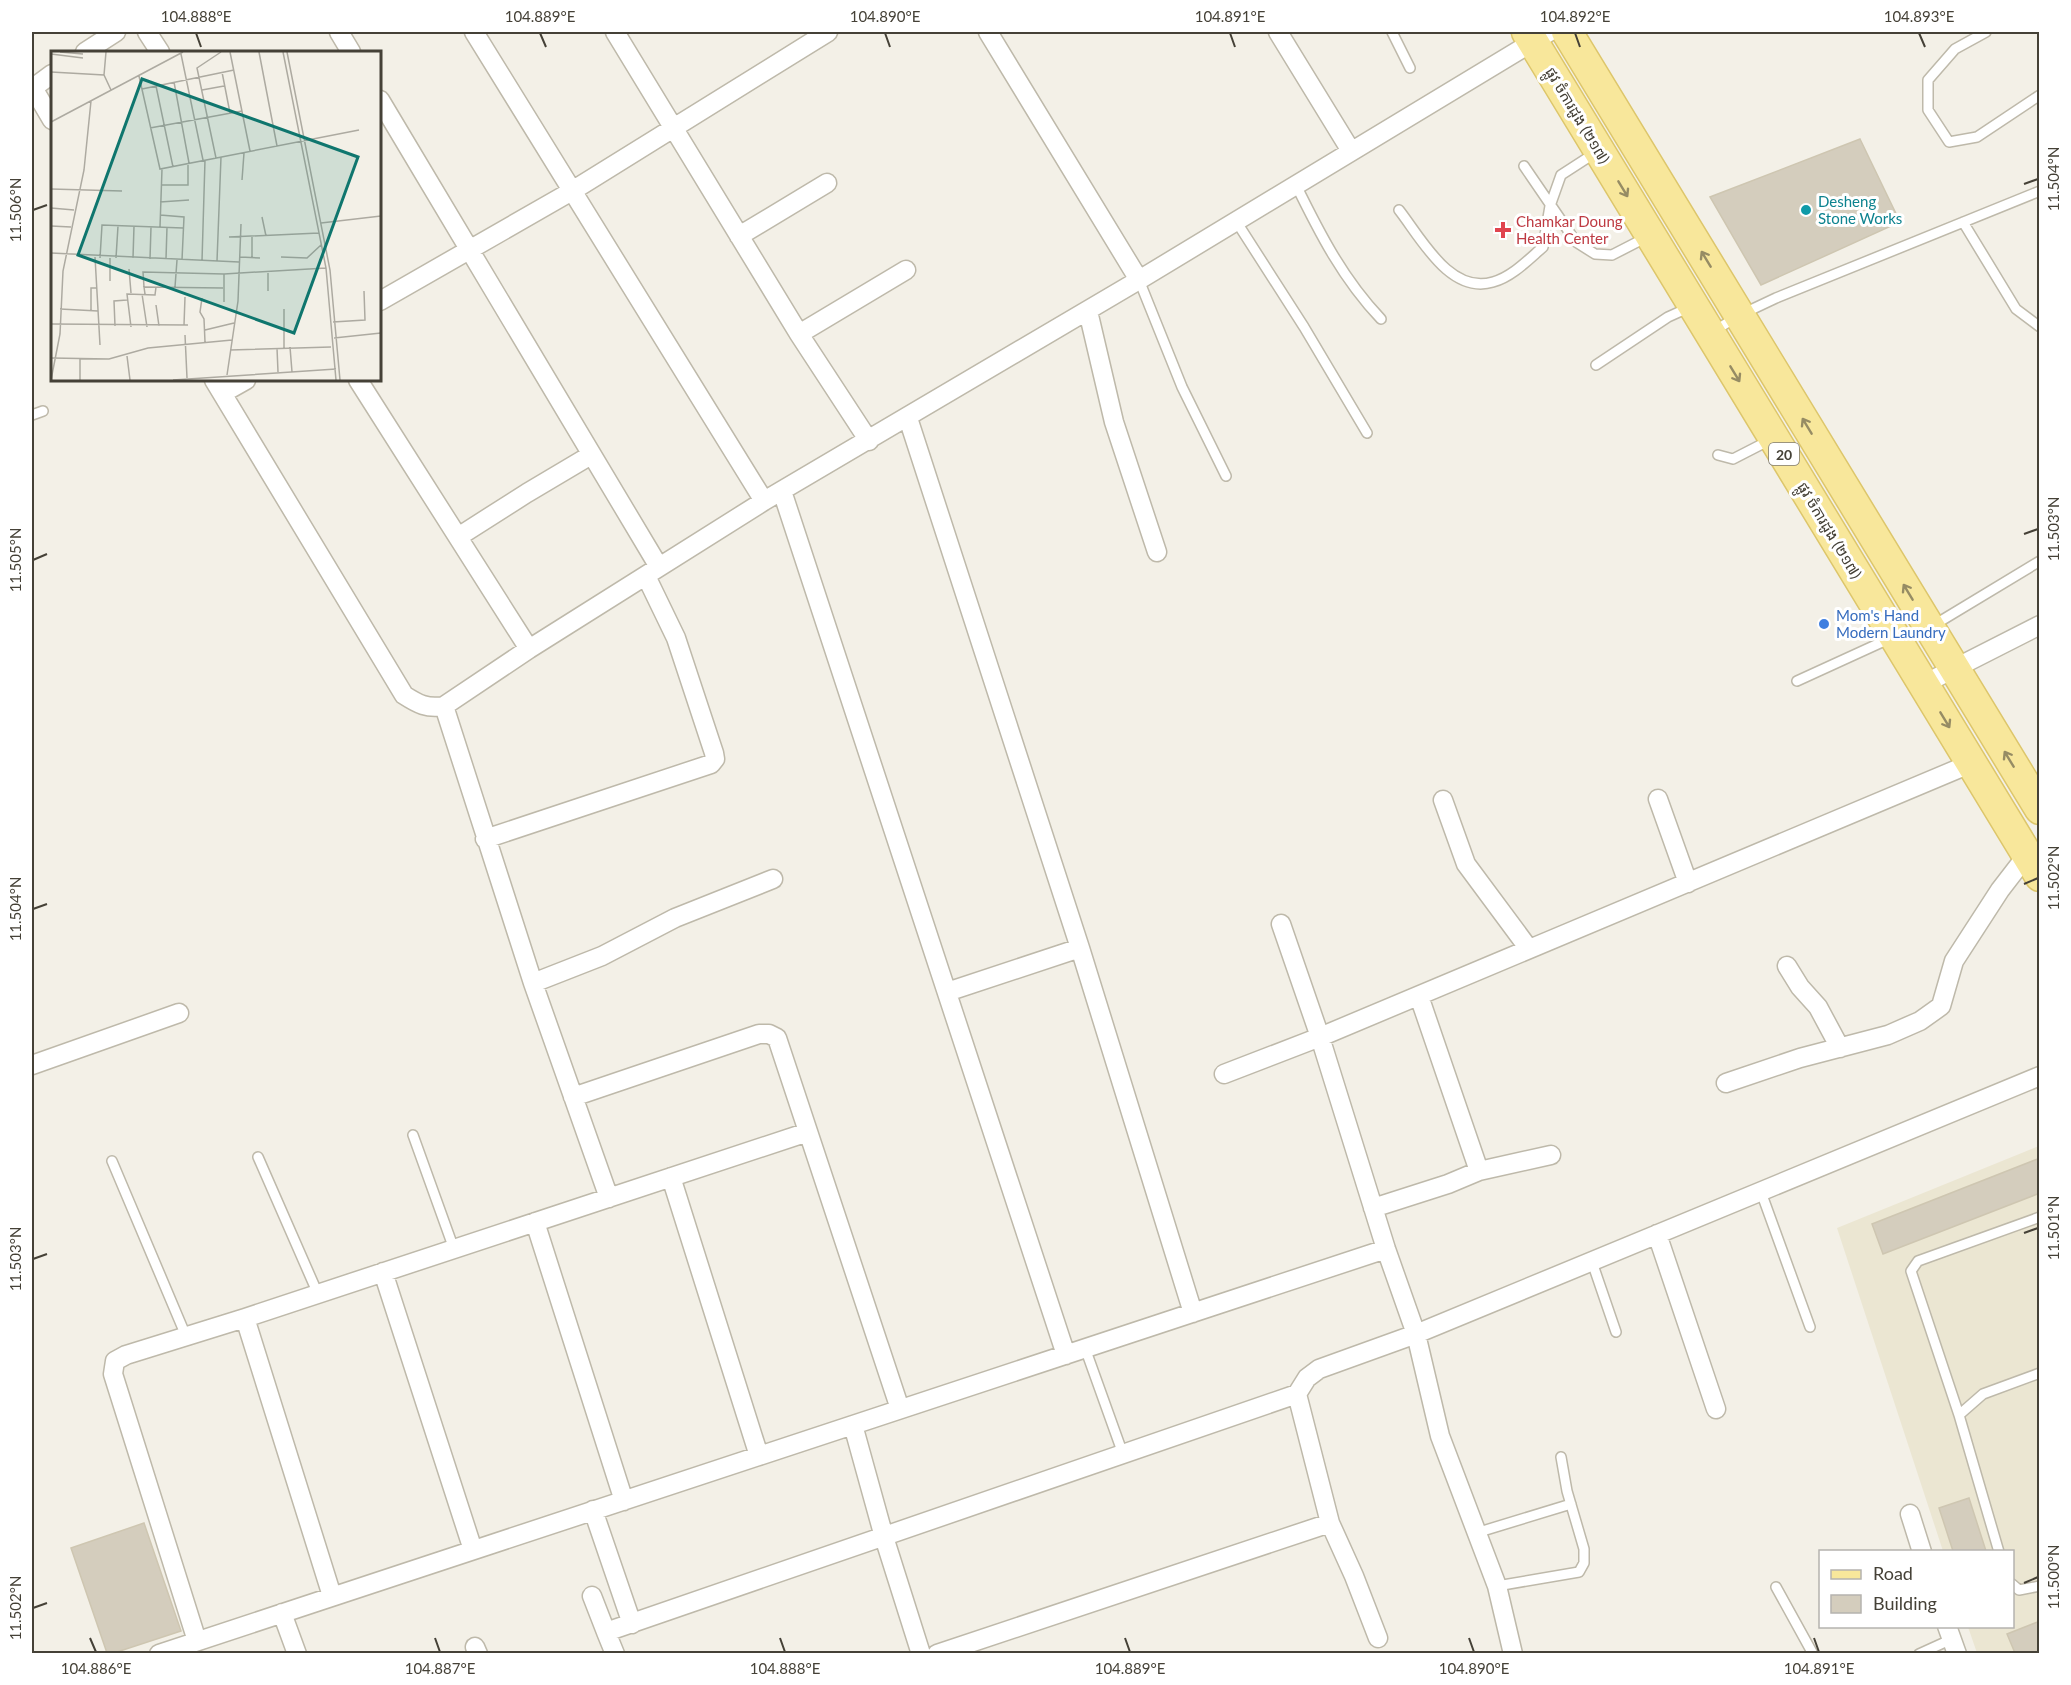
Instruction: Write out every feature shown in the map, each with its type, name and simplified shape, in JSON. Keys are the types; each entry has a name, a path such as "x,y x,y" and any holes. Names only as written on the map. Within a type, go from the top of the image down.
{"main road":[{"name":"20","path":"1568,32 1954,668 2037,800"},
{"name":"ផ្លូវ ចំការដូង (២១៧)","path":"1536,35 1599,151 2033,865"}],"street":[{"path":"87,51 116,32"},
{"path":"147,32 159,51"},
{"path":"339,32 350,51"},
{"path":"474,32 764,501"},
{"path":"615,32 799,334 869,441"},
{"path":"381,300 572,191 828,32"},
{"path":"988,32 1140,280"},
{"path":"1278,32 1351,151"},
{"path":"241,381 218,386 404,695 423,706 433,708 444,706 764,501 1140,280 1536,35"},
{"path":"51,75 32,87 51,118"},
{"path":"381,102 591,455 652,572 714,753 714,761 711,764 485,838"},
{"path":"739,236 827,183"},
{"path":"799,334 906,270"},
{"path":"1088,310 1114,422 1158,552"},
{"path":"359,381 529,650"},
{"path":"908,418 1080,948 1193,1313"},
{"path":"458,537 527,492 591,455"},
{"path":"782,491 1066,1354"},
{"path":"1924,684 2040,625"},
{"path":"444,706 533,983 609,1198"},
{"path":"1224,1074 1419,996 1972,763"},
{"path":"1658,799 1688,883"},
{"path":"1443,800 1466,864 1529,949"},
{"path":"1726,1083 1800,1058 1888,1035 1920,1021 1941,1006 1954,961 2000,890 2033,865"},
{"path":"533,983 602,956 675,918 773,879"},
{"path":"1281,924 1320,1037 1386,1249 1416,1334 1440,1436 1497,1586 1513,1653"},
{"path":"947,992 1080,948"},
{"path":"1787,966 1800,987 1818,1007 1840,1048"},
{"path":"1419,996 1479,1171"},
{"path":"32,1065 179,1013"},
{"path":"573,1097 759,1034 769,1034 777,1038 900,1409"},
{"path":"606,1632 1297,1394 1307,1378 1320,1369 1416,1334 2040,1076"},
{"path":"197,1641 113,1374 115,1361 126,1355 245,1318 808,1132"},
{"path":"1373,1208 1448,1184 1479,1171 1551,1155"},
{"path":"671,1177 759,1456"},
{"path":"535,1222 624,1501"},
{"path":"1657,1234 1716,1409"},
{"path":"159,1653 1386,1249"},
{"path":"383,1272 473,1550"},
{"path":"245,1318 332,1596"},
{"path":"1297,1394 1330,1523 1378,1638"},
{"path":"853,1425 884,1537 921,1653"},
{"path":"593,1510 632,1624"},
{"path":"1910,1514 1922,1550"},
{"path":"937,1653 1330,1523"},
{"path":"592,1596 615,1653"},
{"path":"282,1613 297,1653"}],"lane":[{"path":"1392,32 1410,68"},
{"path":"1986,32 1955,50 1928,80 1928,110 1949,141 1977,137 2040,95"},
{"path":"1399,210 1442,268 1471,284 1493,282 1515,271 1543,247 1550,206 1561,175 1599,151"},
{"path":"1524,166 1576,242 1595,255 1612,255 1651,235"},
{"path":"1296,184 1328,249 1359,296 1381,319"},
{"path":"1710,334 1740,315 1776,298 2040,190"},
{"path":"1236,221 1304,327 1367,433"},
{"path":"1964,222 2016,309 2040,327"},
{"path":"1140,280 1182,387 1226,476"},
{"path":"1596,365 1668,317 1693,306"},
{"path":"32,415 43,411"},
{"path":"1718,455 1733,459 1774,438"},
{"path":"1930,628 2040,561"},
{"path":"1797,681 1894,636"},
{"path":"413,1135 454,1249"},
{"path":"258,1157 318,1294"},
{"path":"112,1161 186,1336"},
{"path":"1761,1192 1810,1327"},
{"path":"1998,1550 1959,1415 1911,1271 1918,1261 2040,1217"},
{"path":"1592,1262 1616,1332"},
{"path":"1085,1348 1123,1454"},
{"path":"1959,1415 1983,1394 2040,1373"},
{"path":"1497,1586 1579,1572 1584,1563 1584,1550 1561,1457"},
{"path":"1476,1533 1571,1504"},
{"path":"2014,1585 2019,1590 2040,1586"},
{"path":"1776,1587 1813,1653"},
{"path":"1919,1653 1952,1640"}],"shaded area":[{"path":"2039,1146 2039,1653 1977,1653 1968,1628 2014,1628 2014,1550 1943,1550 1837,1228"}],"building":[{"name":"Desheng Stone Works","path":"1860,139 1900,222 1761,285 1710,197"},
{"path":"2040,1158 2040,1193 1883,1254 1872,1224"},
{"path":"1969,1498 1986,1550 1953,1550 1939,1508"},
{"path":"144,1523 181,1631 114,1653 107,1653 71,1548"},
{"path":"2040,1621 2040,1653 2015,1653 2007,1634"}],"place":[{"name":"Desheng Stone Works","path":"1806,210"},
{"name":"Chamkar Doung Health Center","path":"1503,230"},
{"name":"Mom's Hand Modern Laundry","path":"1824,624"}]}
